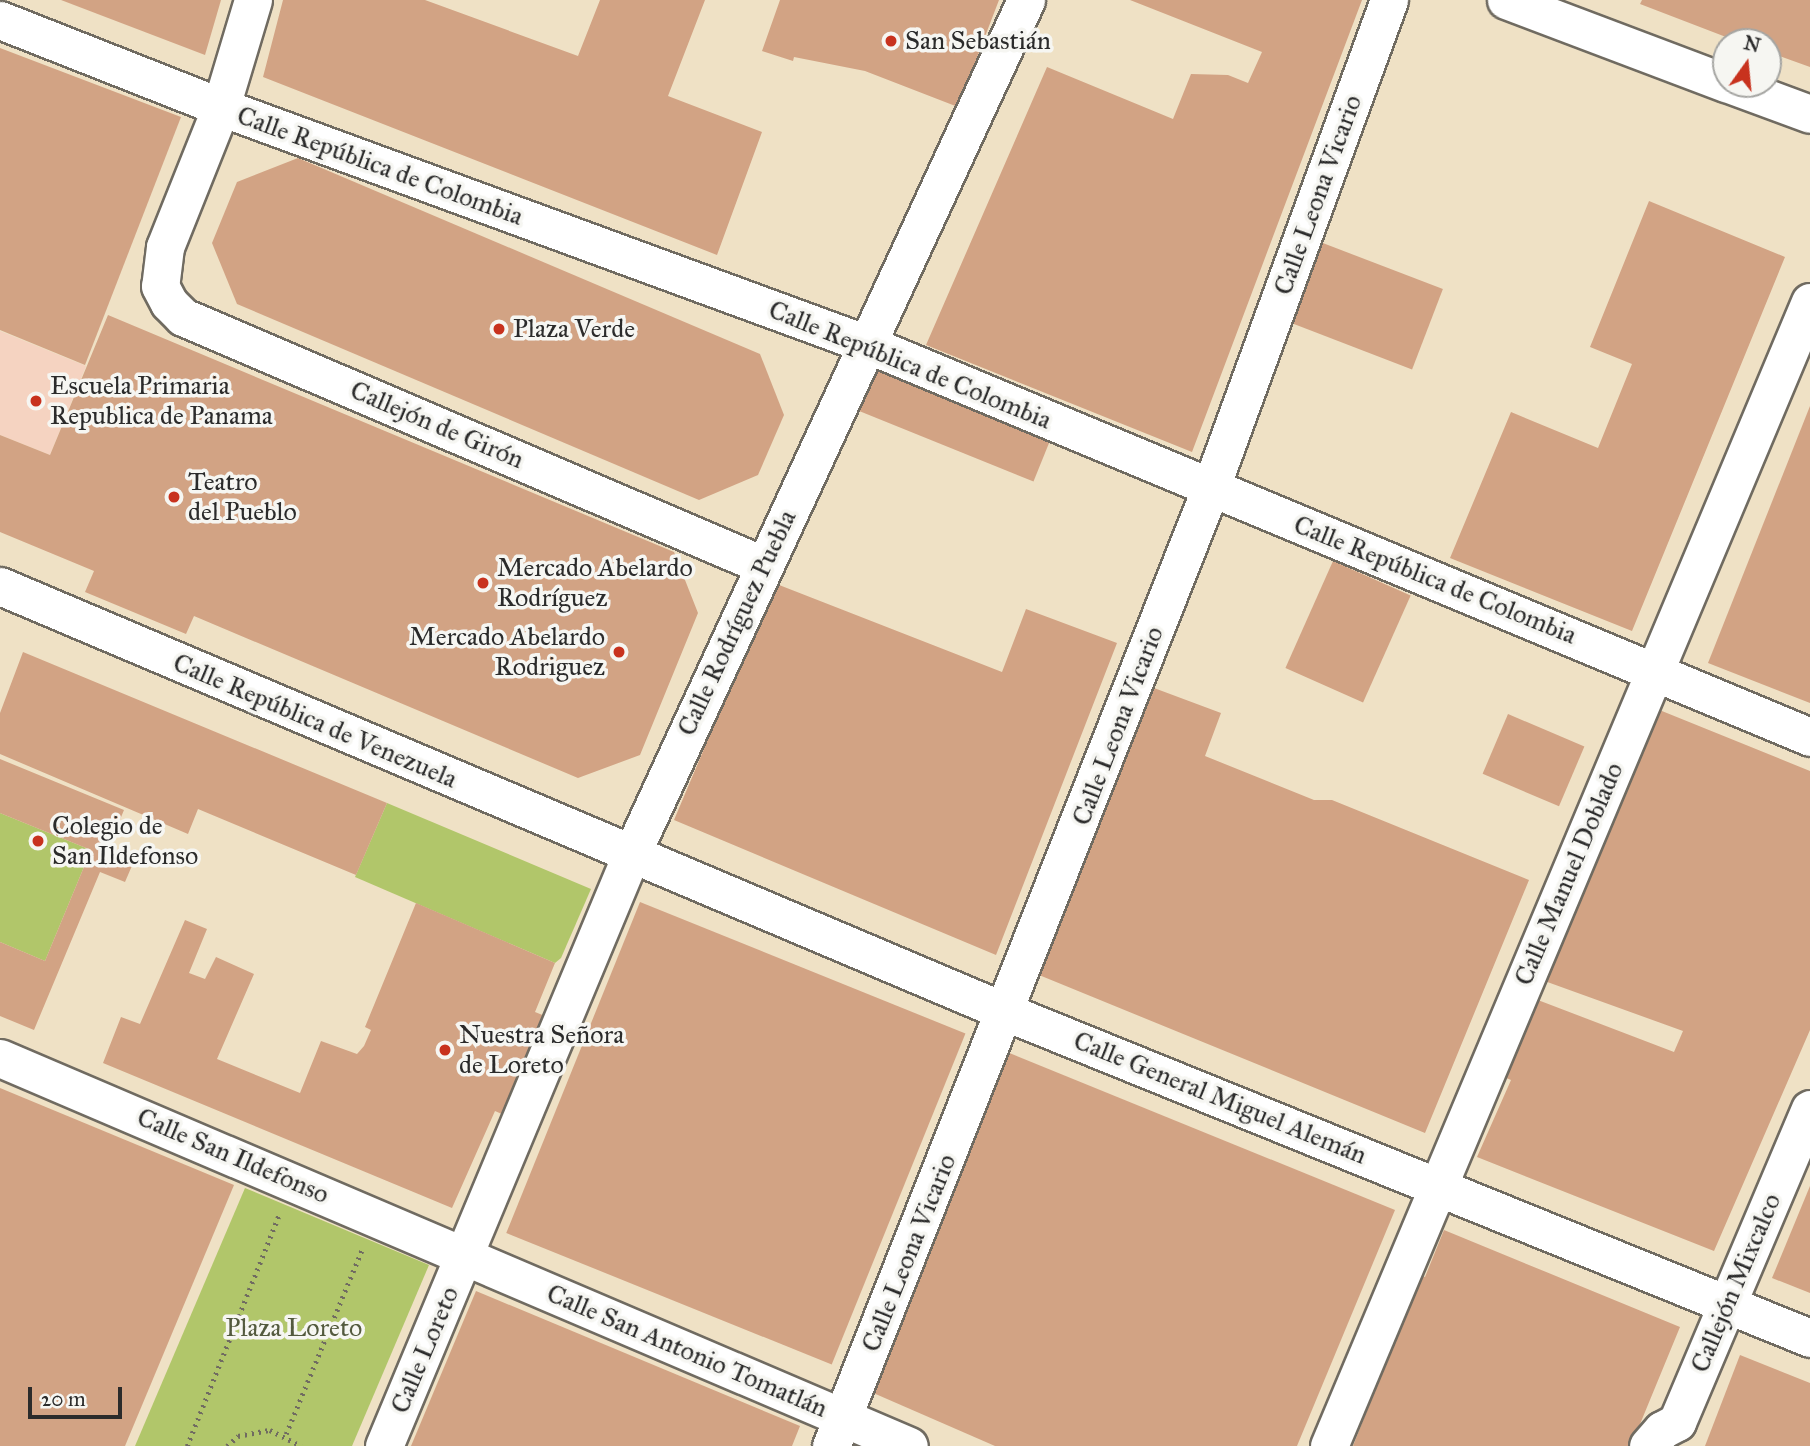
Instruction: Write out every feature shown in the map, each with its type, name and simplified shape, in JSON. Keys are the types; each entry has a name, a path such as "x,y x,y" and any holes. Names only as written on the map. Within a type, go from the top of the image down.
{"street":[{"name":"Callejón de Girón","path":"253,0 222,107 165,247 160,286 183,317 763,565"},
{"name":"Calle Rodríguez Puebla","path":"466,1255 631,855 1026,0"},
{"name":"Calle Leona Vicario","path":"837,1432 1006,1012 1211,487 1389,0"},
{"path":"1506,0 1712,77"},
{"name":"Calle República de Colombia","path":"0,20 222,107 867,344 1810,737"},
{"path":"1768,98 1810,114"},
{"name":"Calle Manuel Doblado","path":"1329,1446 1810,302"},
{"name":"Calle República de Venezuela","path":"0,586 631,855"},
{"name":"Calle General Miguel Alemán","path":"631,855 1006,1012 1810,1338"},
{"name":"Calle San Ildefonso","path":"0,1058 466,1255"},
{"name":"Callejón Mixcalco","path":"1648,1446 1662,1430 1677,1422 1810,1109"},
{"name":"Calle San Antonio Tomatlán","path":"466,1255 837,1432 909,1446"},
{"name":"Calle Loreto","path":"384,1446 466,1255"}],"path":[{"path":"187,1446 292,1181"},
{"path":"286,1434 375,1217"},
{"path":"228,1446 254,1431 286,1434 300,1446"}],"shaded area":[{"name":"Escuela Primaria Republica de Panama","path":"0,331 86,366 50,455 0,435"}],"green space":[{"path":"387,803 591,889 561,958 555,963 355,877"},
{"path":"0,813 91,850 45,961 0,942"},
{"name":"Plaza Loreto","path":"245,1188 429,1265 352,1446 135,1446"}],"building":[{"path":"61,0 221,0 205,55"},
{"path":"283,0 425,0 578,56 600,0 705,0 668,96 762,132 717,255 263,77"},
{"name":"San Sebastián","path":"780,0 999,0 958,107 865,71 794,57 793,61 762,51"},
{"path":"1130,0 1362,0 1192,452 926,345 1047,67 1173,119 1191,74 1228,75 1248,83 1262,52"},
{"path":"1642,0 1810,0 1810,67 1782,57 1782,28 1712,28 1712,32 1640,4"},
{"path":"0,48 181,117 85,365 0,330"},
{"name":"Plaza Verde","path":"298,158 760,354 784,415 758,475 699,500 237,304 212,243 237,182"},
{"path":"1649,201 1785,257 1632,631 1450,558 1511,412 1598,448 1632,364 1590,347"},
{"path":"1315,240 1443,289 1412,369 1284,320"},
{"path":"108,315 674,552 698,613 640,755 578,778 194,616 186,634 85,592 94,571 0,532 0,435 50,455"},
{"path":"869,360 1053,434 1033,481 850,407"},
{"path":"1810,406 1810,703 1708,663"},
{"path":"1333,561 1411,596 1363,702 1285,668"},
{"path":"774,583 1002,672 1026,609 1117,643 996,955 674,820"},
{"path":"23,652 387,803 356,875 198,809 188,834 0,754 0,713"},
{"path":"1154,688 1221,713 1205,756 1314,800 1332,800 1529,880 1425,1133 1039,975"},
{"path":"1652,707 1810,771 1810,1030 1714,1251 1477,1157 1511,1080 1499,1075 1530,997 1674,1052 1683,1031 1539,979"},
{"path":"1508,714 1584,746 1559,806 1483,774"},
{"path":"0,759 124,810 107,851 134,861 125,882 100,872 34,1030 0,1016 0,942 45,961 91,850 0,813"},
{"path":"640,902 965,1033 832,1364 506,1233"},
{"name":"Nuestra Señora de Loreto","path":"416,903 555,963 535,1012 545,1016 504,1115 495,1111 452,1208 103,1063 121,1017 140,1024 185,920 207,929 189,973 205,979 216,957 254,974 217,1059 300,1093 321,1041 357,1054 364,1046 371,1030 365,1027"},
{"path":"1007,1052 1395,1210 1297,1446 995,1446 871,1392"},
{"path":"0,1088 234,1185 125,1446 0,1446"},
{"path":"1810,1186 1810,1293 1772,1278"},
{"path":"1444,1230 1680,1327 1631,1446 1353,1446 1420,1275 1425,1277"},
{"path":"476,1291 800,1426 792,1446 411,1446"},
{"path":"1740,1355 1810,1383 1810,1446 1705,1446"}],"place":[{"name":"San Sebastián","path":"891,41"},
{"name":"Plaza Verde","path":"499,329"},
{"name":"Escuela Primaria Republica de Panama","path":"36,401"},
{"name":"Teatro del Pueblo","path":"174,497"},
{"name":"Mercado Abelardo Rodríguez","path":"483,583"},
{"name":"Mercado Abelardo Rodriguez","path":"619,652"},
{"name":"Colegio de San Ildefonso","path":"38,841"},
{"name":"Nuestra Señora de Loreto","path":"445,1050"}]}
